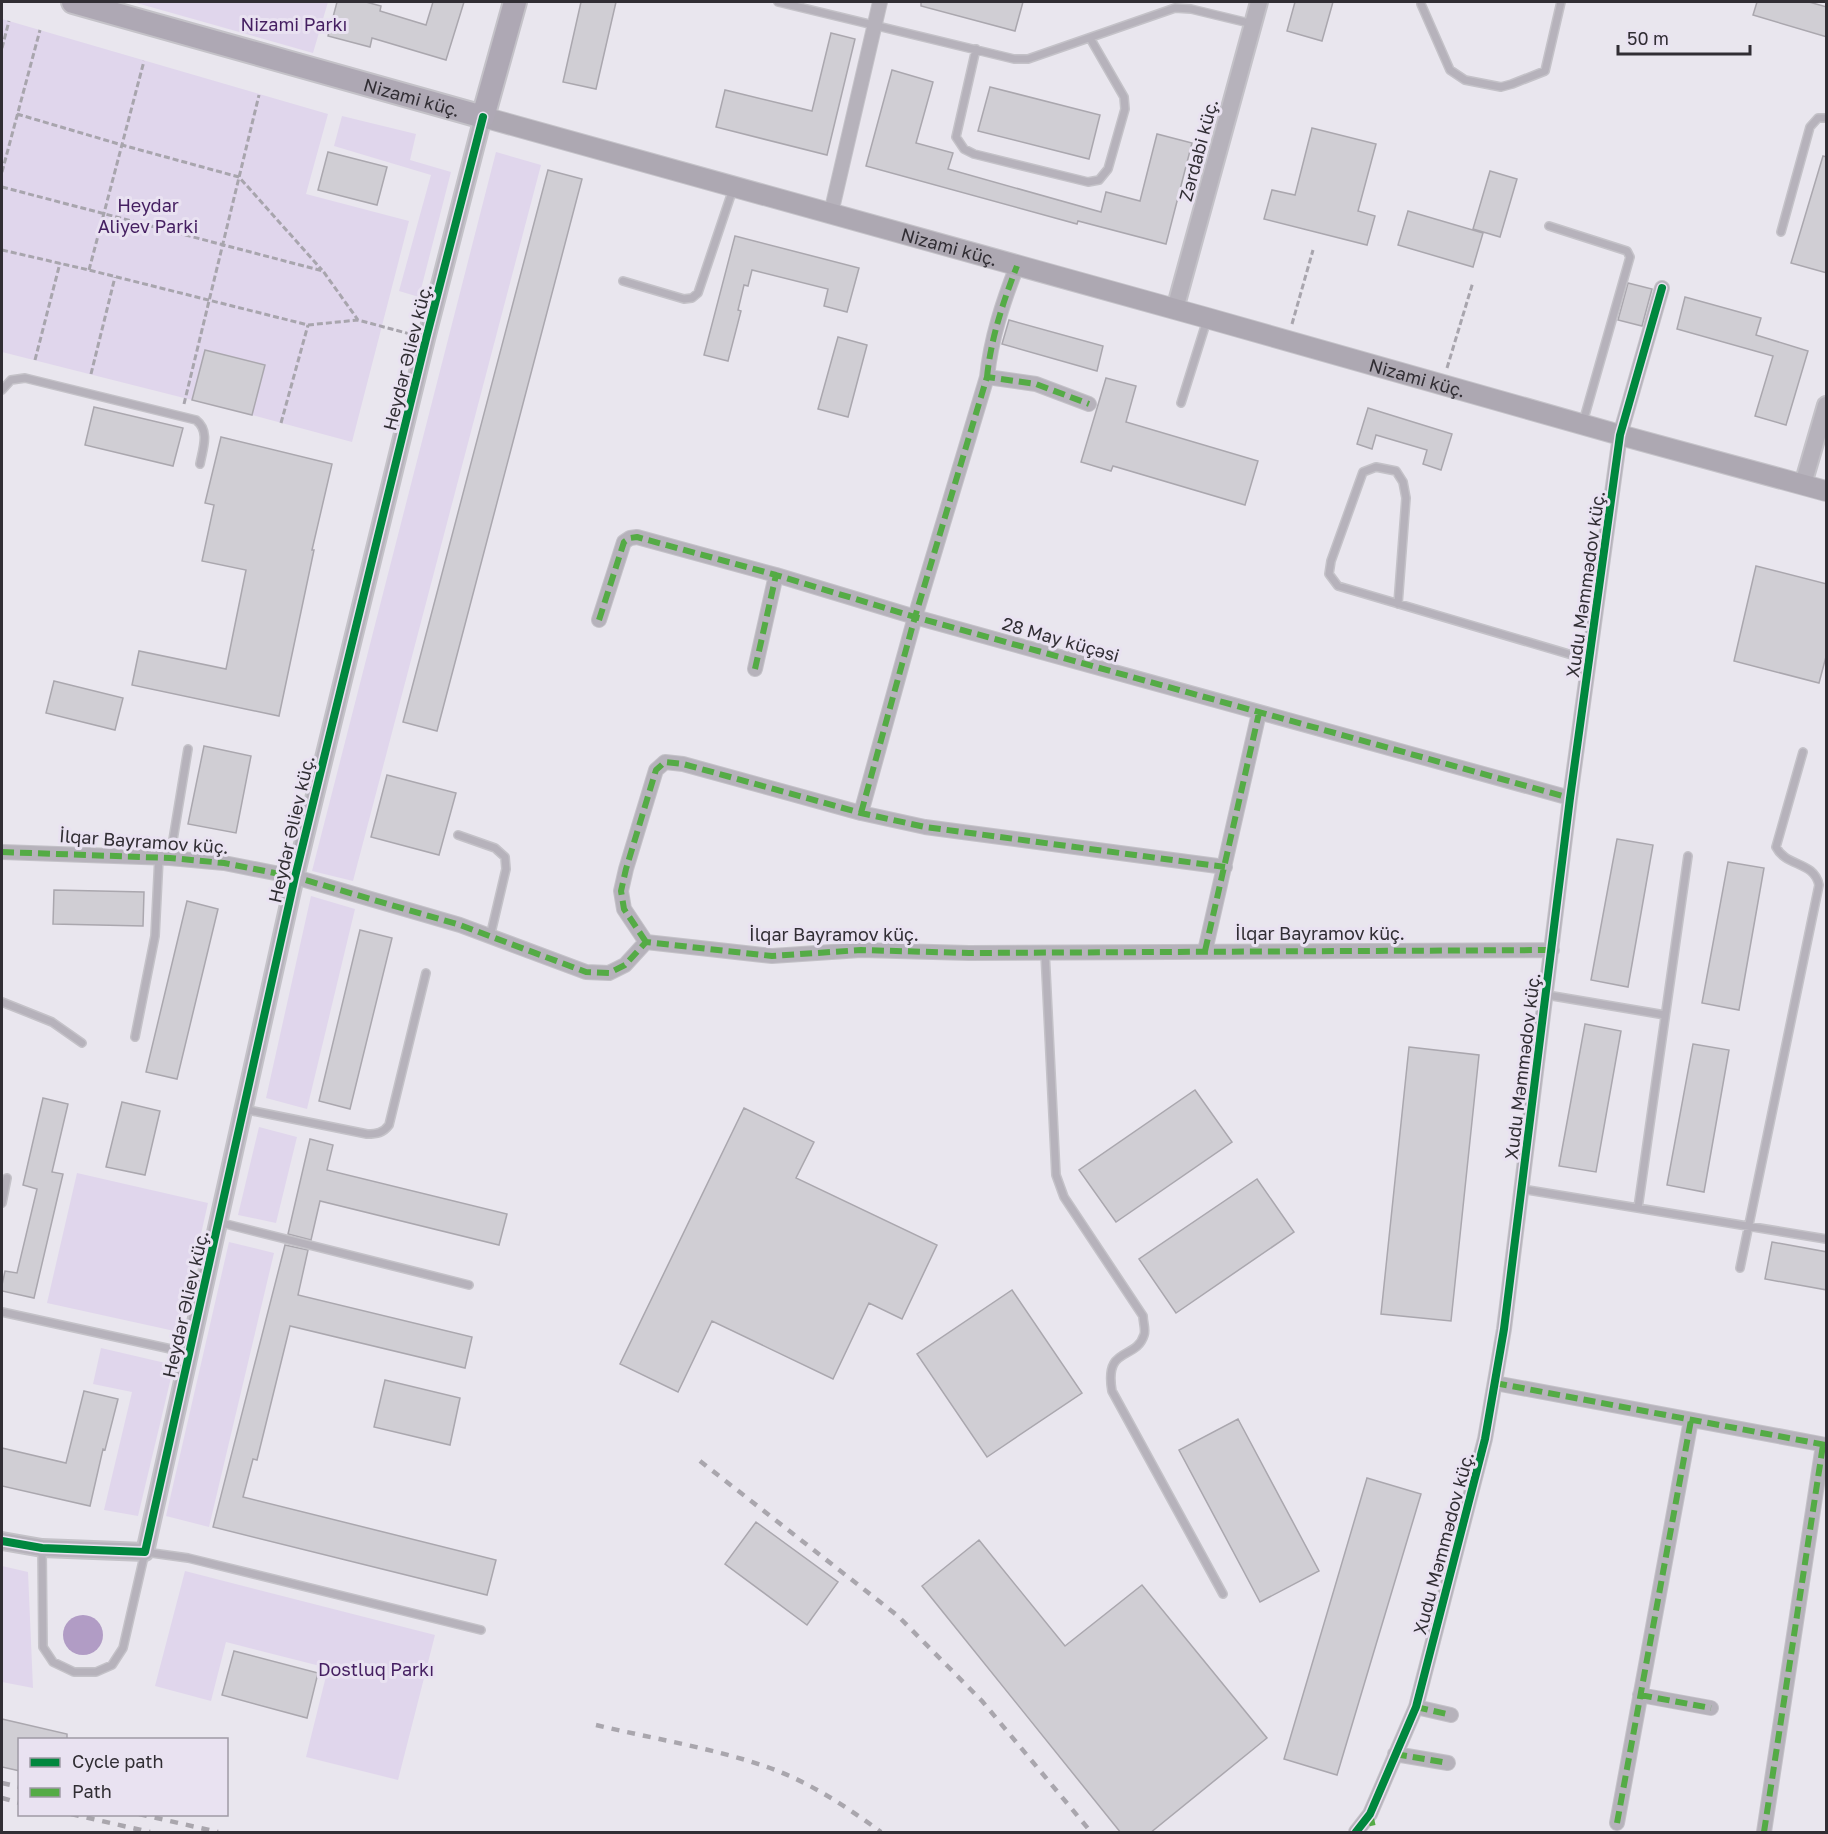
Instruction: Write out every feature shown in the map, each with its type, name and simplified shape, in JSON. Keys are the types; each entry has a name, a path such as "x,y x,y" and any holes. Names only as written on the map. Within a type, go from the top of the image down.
{"highway":[{"name":"Nizami küç.","path":"73,2 483,117"},
{"name":"Heydər Əliev küç.","path":"483,117 515,2"}],"main road":[{"name":"Nizami küç.","path":"483,117 1827,491"}],"street":[{"path":"831,213 880,2"},
{"name":"Zərdabi küç.","path":"1175,309 1259,2"},
{"name":"Heydər Əliev küç.","path":"145,1552 295,877 426,339 483,117"},
{"path":"861,813 915,617 987,377 995,329 1017,266"},
{"name":"Xudu Məmmədov küç.","path":"1356,1833 1370,1814 1416,1707 1485,1438 1504,1329 1570,798 1620,435 1662,288"},
{"path":"987,377 1036,384 1089,404"},
{"path":"1803,484 1827,405"},
{"name":"28 May küçəsi","path":"599,620 624,542 637,537 776,575 915,617 1570,798"},
{"path":"755,669 776,575"},
{"path":"1205,951 1259,713"},
{"path":"646,942 624,909 621,891 656,770 665,762 683,764 861,813 925,826 1225,867"},
{"name":"İlqar Bayramov küç.","path":"2,852 165,857 224,863 295,877 420,913 586,972 609,973 625,965 646,942 772,956 861,950 958,952 1552,950"},
{"path":"1495,1383 1825,1445 1764,1833"},
{"path":"1617,1823 1691,1420"},
{"path":"2,1541 42,1548 145,1552"},
{"path":"1640,1695 1711,1708"},
{"path":"1416,1707 1451,1715"},
{"path":"1395,1754 1448,1763"}],"lane":[{"path":"778,2 1014,59 1028,59 1176,5 1253,24"},
{"path":"1421,4 1450,70 1465,80 1501,87 1545,71 1561,2"},
{"path":"976,50 956,137 964,149 974,154 1088,182 1099,180 1108,169 1125,109 1124,97 1089,38"},
{"path":"1781,232 1810,127 1818,118 1827,118"},
{"path":"623,281 684,299 692,298 698,293 734,187"},
{"path":"1550,226 1627,251 1630,257 1583,424"},
{"path":"1181,403 1207,318"},
{"path":"2,390 11,380 25,378 196,420 202,425 206,435 200,464"},
{"path":"1398,604 1406,498 1403,482 1396,471 1376,467 1363,472 1332,561 1329,574 1338,586 1398,604 1589,660"},
{"path":"135,1037 149,975 165,857 188,749"},
{"path":"1740,1268 1823,886 1810,870 1780,855 1776,847 1803,752"},
{"path":"458,835 495,848 505,857 506,869 490,937"},
{"path":"1638,1208 1688,856"},
{"path":"1045,952 1056,1175 1064,1197 1143,1316 1144,1334 1138,1345 1114,1361 1109,1376 1112,1391 1223,1594"},
{"path":"243,1109 367,1134 384,1131 389,1125 426,973"},
{"path":"1547,994 1665,1015"},
{"path":"2,1002 52,1022 82,1043"},
{"path":"2,1203 7,1178"},
{"path":"1522,1189 1827,1239"},
{"path":"218,1222 470,1285"},
{"path":"2,1312 189,1353"},
{"path":"42,1548 43,1647 53,1662 75,1672 96,1672 112,1665 123,1648 145,1552 188,1558 482,1630"}],"path":[{"path":"2,48 9,21"},
{"path":"2,172 40,30"},
{"path":"89,270 144,61"},
{"path":"183,409 259,94"},
{"path":"17,114 239,177 323,271 358,320"},
{"path":"2,187 323,271"},
{"path":"2,250 308,325 358,320 426,339"},
{"path":"1287,340 1313,250"},
{"path":"35,360 60,263"},
{"path":"90,374 115,276"},
{"path":"1442,384 1473,282"},
{"path":"281,423 308,325"}],"green space":[{"name":"Nizami Parkı","path":"133,2 328,2 313,53"},
{"name":"Heydar Aliyev Parki","path":"2,19 328,114 306,194 409,221 352,442 252,415 265,365 205,350 192,400 2,352"},
{"path":"342,116 416,134 410,160 451,172 419,297 399,291 431,175 334,146"},
{"path":"496,152 541,165 353,881 312,871"},
{"path":"311,896 355,909 307,1109 266,1098"},
{"path":"259,1127 297,1137 276,1223 238,1215"},
{"path":"77,1173 208,1203 179,1332 47,1303"},
{"path":"229,1242 274,1253 209,1527 166,1516"},
{"path":"101,1348 174,1365 138,1516 104,1510 132,1392 93,1384"},
{"path":"2,1566 28,1572 33,1688 2,1682"},
{"name":"Dostluq Parkı","path":"185,1571 435,1635 398,1780 306,1757 328,1668 226,1642 211,1701 155,1686"}],"shaded area":[{"path":"83,1615 97,1621 103,1635 97,1649 83,1655 69,1649 63,1635 69,1621"}],"building":[{"path":"337,2 366,2 381,6 380,11 426,25 433,2 464,2 446,60 372,38 370,47 328,36"},
{"path":"581,2 616,2 596,89 563,82"},
{"path":"921,2 1023,2 1015,31 921,6"},
{"path":"1295,2 1333,2 1322,41 1287,31"},
{"path":"1757,2 1809,2 1827,7 1827,37 1753,15"},
{"path":"831,33 855,39 827,155 716,127 725,90 812,111"},
{"path":"892,70 933,82 916,143 953,153 948,169 1101,212 1106,192 1140,201 1157,134 1192,143 1166,244 1078,221 1077,224 866,166"},
{"path":"990,87 1100,115 1089,159 978,131"},
{"path":"1312,128 1376,144 1358,211 1375,216 1367,245 1264,219 1272,190 1295,195"},
{"path":"328,152 387,167 377,205 318,190"},
{"path":"1823,156 1827,157 1827,273 1791,263"},
{"path":"548,170 582,179 437,731 403,722"},
{"path":"1490,171 1517,179 1500,237 1473,229"},
{"path":"1408,211 1483,233 1473,267 1398,245"},
{"path":"735,236 859,268 847,312 824,306 828,289 752,270 748,286 744,285 738,310 741,311 728,361 704,355"},
{"path":"1628,283 1652,289 1642,326 1618,320"},
{"path":"1685,297 1761,318 1756,335 1808,351 1786,425 1755,416 1773,356 1677,329"},
{"path":"1009,320 1103,346 1097,371 1002,344"},
{"path":"838,337 867,345 848,417 818,409"},
{"path":"205,350 265,365 252,415 192,400"},
{"path":"1106,378 1136,386 1126,422 1258,461 1245,505 1113,466 1111,471 1081,462"},
{"path":"94,407 183,428 173,466 85,445"},
{"path":"1368,408 1452,434 1441,470 1423,464 1427,450 1376,435 1372,449 1357,444"},
{"path":"221,437 332,464 312,550 314,550 279,716 132,685 139,651 226,669 246,570 202,561 214,505 205,503"},
{"path":"1756,566 1827,584 1827,653 1819,683 1734,661"},
{"path":"54,681 123,698 115,730 46,713"},
{"path":"204,746 251,756 236,833 188,824"},
{"path":"387,775 456,793 439,855 371,837"},
{"path":"1617,839 1653,845 1628,987 1591,980"},
{"path":"1728,862 1764,868 1739,1010 1702,1003"},
{"path":"54,890 144,892 143,926 53,924"},
{"path":"187,901 218,909 177,1079 146,1072"},
{"path":"360,930 392,938 350,1109 319,1101"},
{"path":"1585,1024 1621,1031 1596,1172 1559,1166"},
{"path":"1693,1044 1729,1050 1704,1192 1667,1185"},
{"path":"1409,1047 1479,1055 1451,1321 1381,1314"},
{"path":"1195,1090 1232,1142 1116,1222 1079,1170"},
{"path":"43,1098 68,1104 52,1172 63,1174 34,1298 2,1291 2,1285 5,1271 17,1273 37,1189 23,1185"},
{"path":"122,1102 160,1111 145,1175 106,1167"},
{"path":"744,1108 814,1142 796,1178 937,1245 902,1319 869,1303 833,1379 712,1321 678,1392 620,1364"},
{"path":"310,1139 333,1145 327,1170 507,1214 499,1245 320,1201 311,1240 288,1234"},
{"path":"1257,1179 1294,1232 1176,1313 1139,1259"},
{"path":"1772,1242 1827,1252 1827,1290 1765,1279"},
{"path":"285,1245 308,1250 298,1295 472,1337 465,1368 290,1326 257,1460 253,1459 243,1497 496,1560 487,1595 213,1527"},
{"path":"1012,1290 1082,1393 987,1457 917,1354"},
{"path":"385,1380 460,1398 450,1445 374,1427"},
{"path":"84,1391 118,1399 105,1450 103,1449 90,1506 2,1486 2,1448 66,1463"},
{"path":"1238,1419 1319,1571 1260,1602 1179,1450"},
{"path":"1367,1478 1421,1494 1337,1775 1284,1759"},
{"path":"756,1522 838,1582 807,1625 725,1564"},
{"path":"979,1540 1065,1646 1142,1585 1267,1738 1150,1833 1121,1833 922,1586"},
{"path":"234,1651 318,1673 307,1718 222,1695"},
{"path":"2,1719 67,1734 67,1738 18,1738 18,1771 2,1767"}],"railway":[{"path":"700,1461 898,1616 982,1701 1091,1832"},
{"path":"596,1725 706,1749 770,1768 828,1796 881,1832"},
{"path":"2,1783 18,1787"},
{"path":"2,1798 18,1802"},
{"path":"80,1816 150,1832"},
{"path":"148,1816 218,1832"}],"marked path":[{"path":"987,377 998,320 1017,266"},
{"path":"861,813 915,617 987,377 1036,384 1089,404"},
{"path":"599,620 624,542 637,537 776,575 915,617 1570,798"},
{"path":"755,669 776,575"},
{"path":"1205,951 1259,713"},
{"path":"646,942 624,909 621,891 656,770 665,762 683,764 861,813 925,827 1225,867"},
{"path":"2,852 170,858 224,863 295,877 460,925 586,972 609,973 625,965 646,942 772,956 861,950 969,953 1552,950"},
{"path":"1495,1383 1826,1445"},
{"path":"1617,1823 1691,1420"},
{"path":"1764,1832 1823,1445"},
{"path":"1640,1695 1711,1708"},
{"path":"1416,1707 1451,1715"},
{"path":"1395,1754 1448,1763"},
{"path":"1370,1814 1374,1832"}],"cycle path":[{"path":"2,1541 42,1548 145,1552 295,877 426,339 483,117"},
{"path":"1356,1832 1370,1814 1416,1707 1485,1439 1504,1329 1570,798 1620,435 1662,288"}]}
